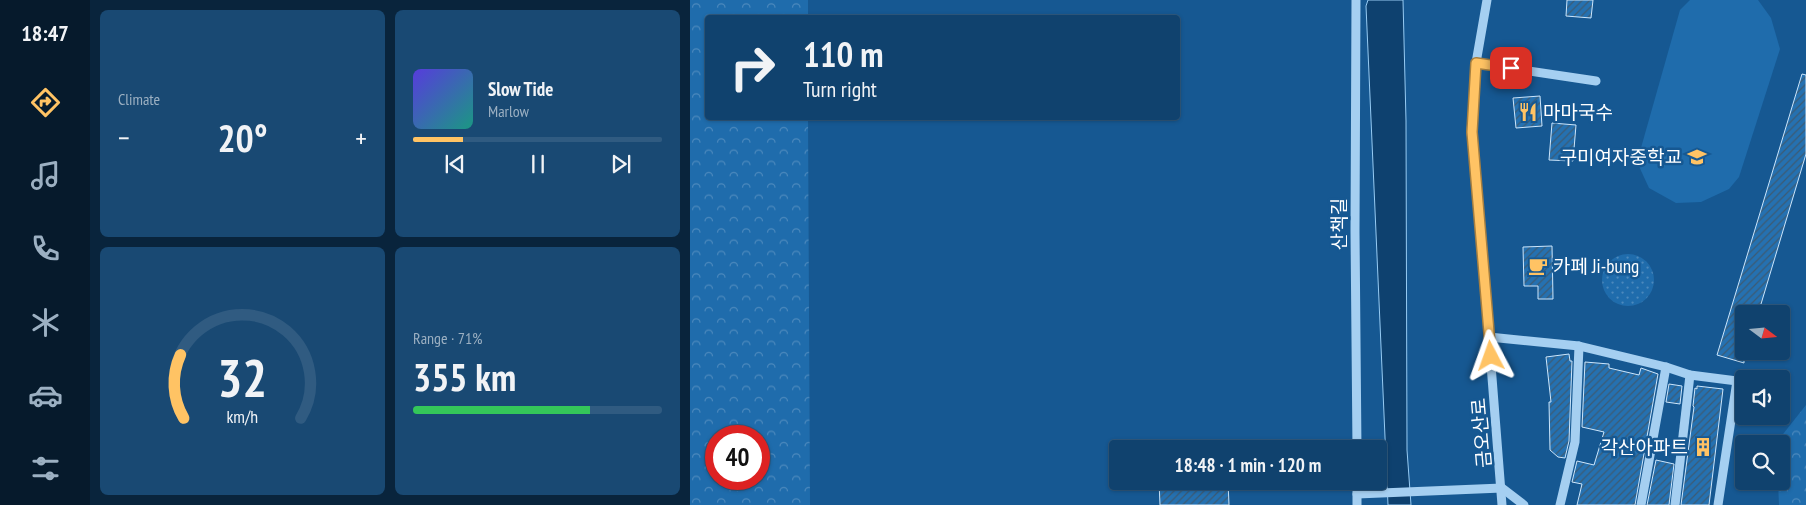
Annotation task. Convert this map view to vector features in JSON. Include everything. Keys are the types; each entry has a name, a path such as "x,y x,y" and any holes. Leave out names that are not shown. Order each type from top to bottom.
{"street":[{"name":"산책길","path":"1356,0 1357,440"},
{"name":"금오산로","path":"1487,0 1476,63 1472,132 1502,505"},
{"path":"1476,63 1596,81"},
{"path":"1489,337 1578,346 1666,367 1690,375 1737,381 1718,505"},
{"path":"1560,505 1575,442 1578,346"},
{"path":"1641,505 1666,367"},
{"path":"1675,505 1690,375"},
{"path":"1357,494 1502,488 1524,505"},
{"path":"1357,490 1357,505"}],"green space":[{"path":"690,0 808,0 808,15 705,15 705,120 808,120 810,505 690,505"},
{"path":"1690,0 1758,0 1771,18 1780,49 1739,177 1729,189 1701,202 1676,203 1649,188 1637,162 1680,10"},
{"path":"1623,254 1633,254 1647,261 1654,275 1654,285 1647,299 1633,306 1623,306 1613,302 1606,295 1602,285 1602,275 1606,265 1613,258"},
{"path":"1806,405 1806,505 1779,505 1778,490 1790,490 1790,435 1782,435"}],"shaded area":[{"path":"1368,0 1403,0 1406,121 1407,450 1411,505 1388,505 1387,440 1385,440 1366,6"}],"building":[{"path":"1567,0 1593,0 1591,18 1566,16"},
{"path":"1802,74 1806,75 1806,154 1761,305 1735,305 1735,360 1744,360 1744,363 1717,355"},
{"name":"마마국수","path":"1540,96 1542,126 1516,128 1513,98"},
{"path":"1552,123 1576,125 1573,161 1549,160"},
{"name":"카페 Ji-bung","path":"1552,246 1553,299 1538,299 1538,286 1524,286 1523,247"},
{"path":"1569,354 1570,361 1572,361 1569,441 1565,458 1558,457 1550,450 1549,402 1551,402 1546,357"},
{"path":"1585,362 1609,364 1609,368 1639,375 1641,368 1658,374 1635,505 1577,505 1582,484 1572,482 1577,461 1594,465 1604,432 1582,427"},
{"path":"1669,384 1682,386 1680,404 1666,402"},
{"name":"각산아파트","path":"1697,386 1723,389 1709,505 1681,505 1695,388 1697,389"},
{"path":"1656,460 1674,464 1669,505 1647,505"},
{"path":"1159,490 1228,490 1229,505 1160,505"}],"place":[{"name":"마마국수","path":"1528,112"},
{"name":"구미여자중학교","path":"1697,157"},
{"name":"카페 Ji-bung","path":"1538,266"},
{"name":"각산아파트","path":"1703,447"}],"route":[{"path":"1491,356 1472,132 1476,63 1511,68"}]}
